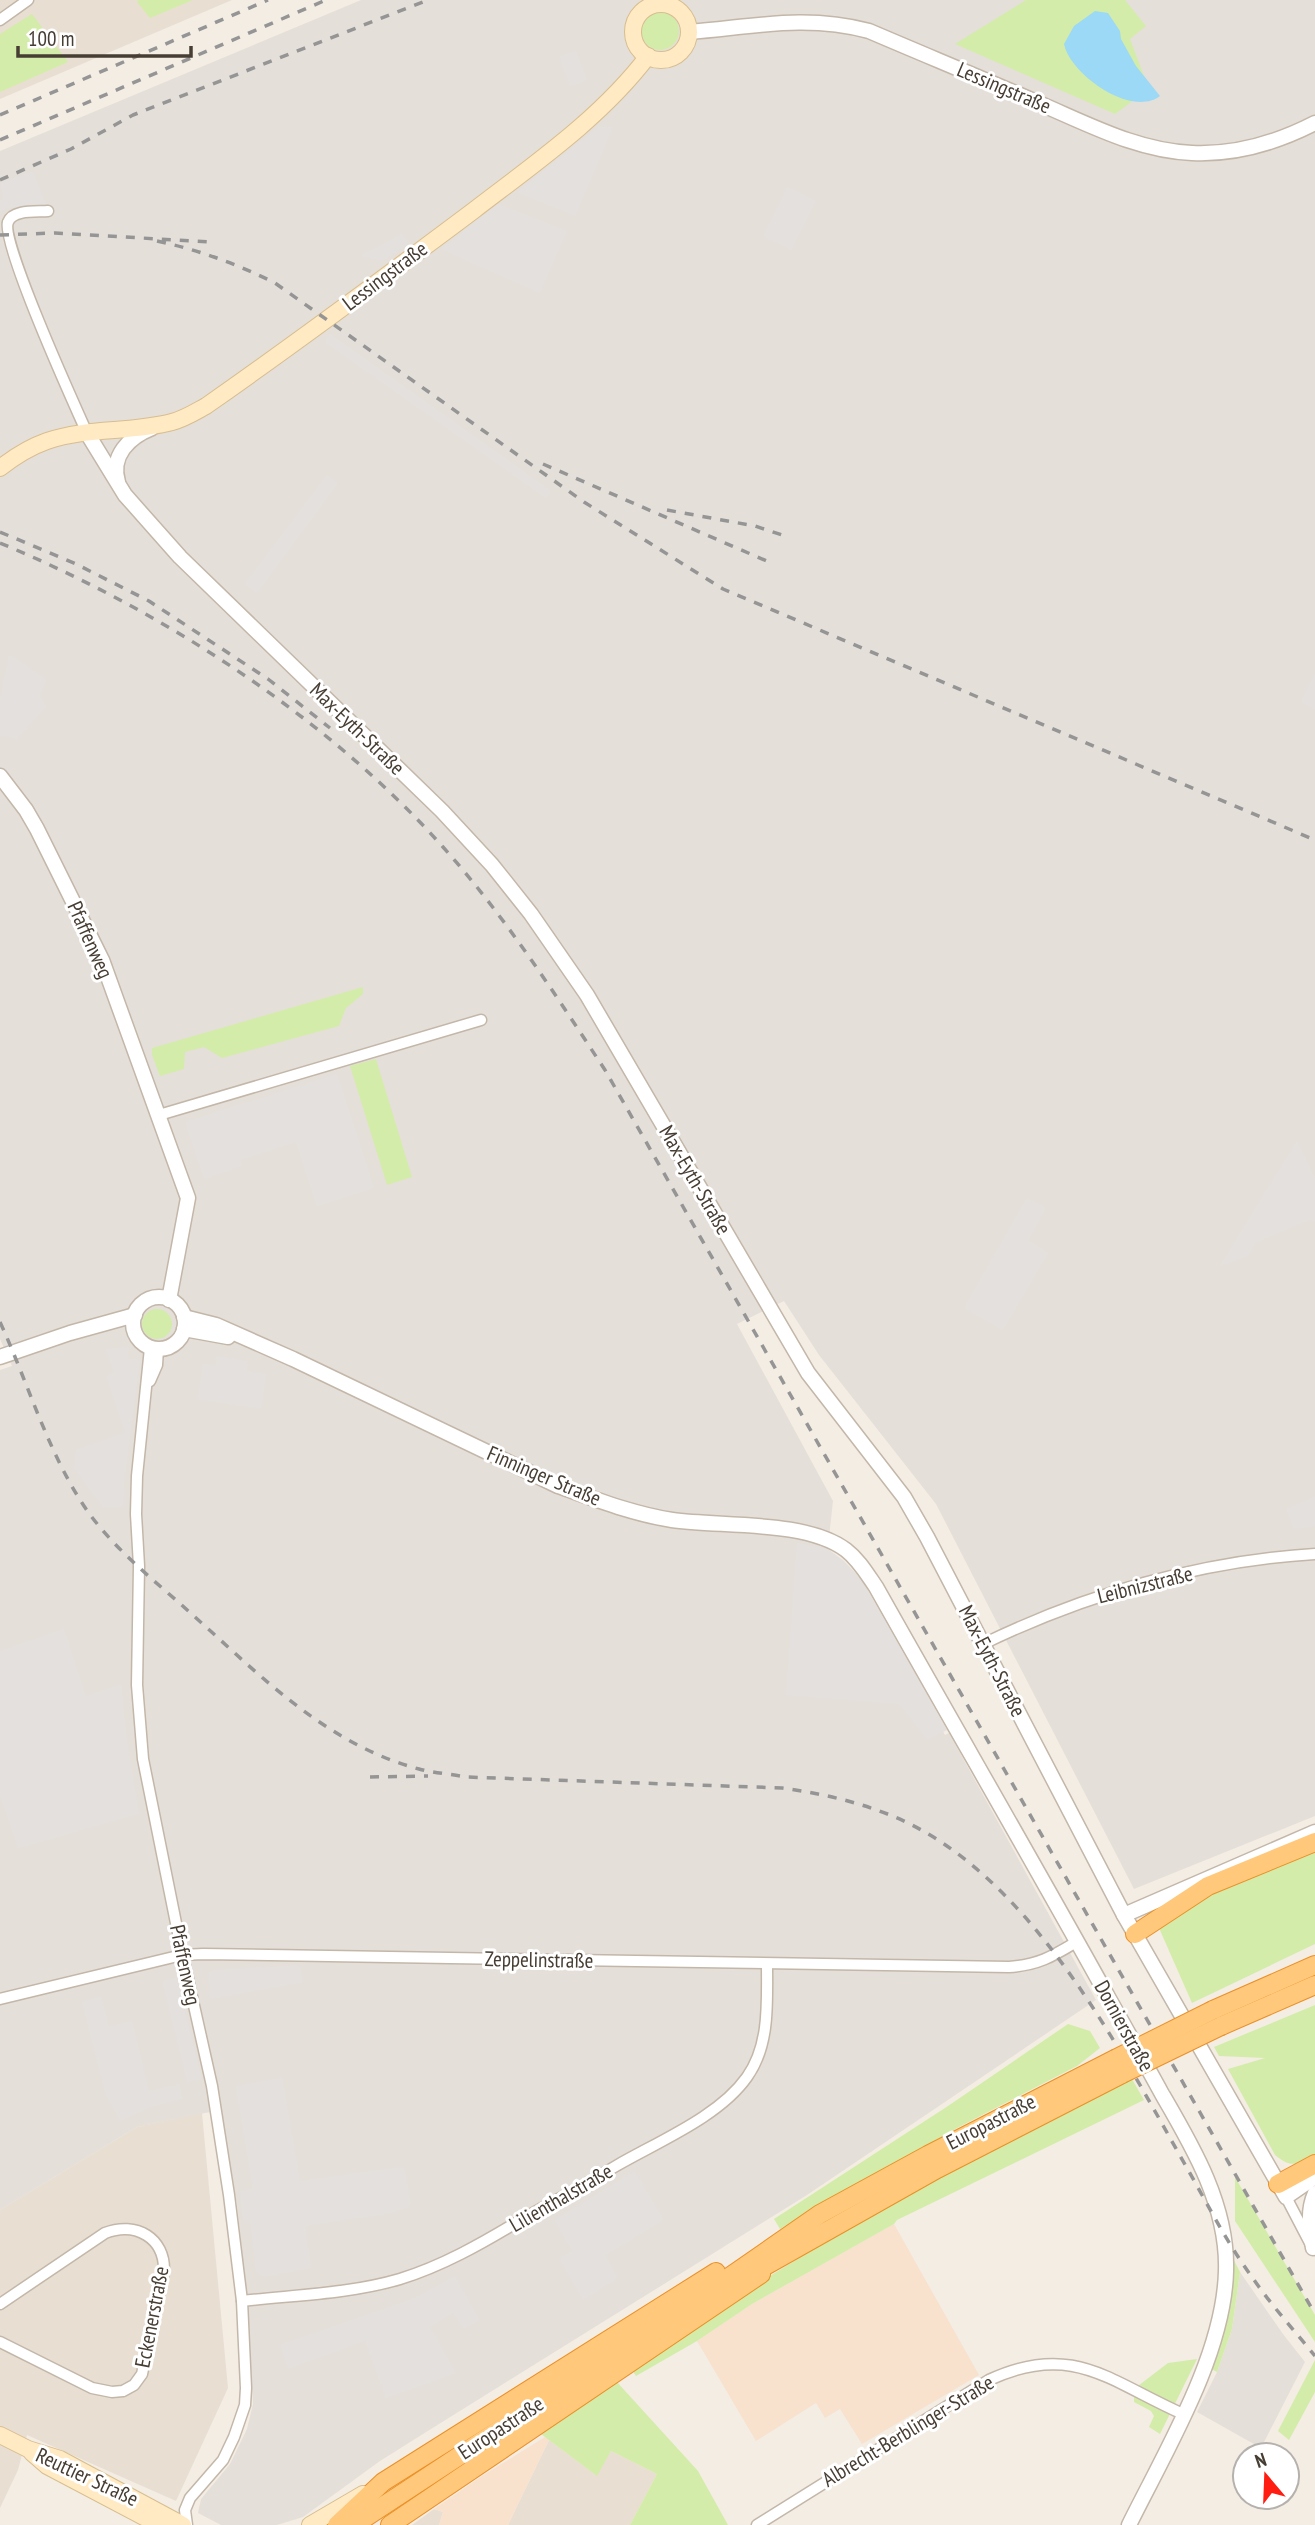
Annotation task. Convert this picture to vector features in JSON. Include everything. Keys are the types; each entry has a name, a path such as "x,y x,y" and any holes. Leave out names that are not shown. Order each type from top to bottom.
{"highway":[{"path":"1135,1934 1208,1886 1315,1842"},
{"name":"Europastraße","path":"354,2525 683,2309 820,2214 928,2155 1217,2018 1315,1965"},
{"name":"Europastraße","path":"1217,2018 1315,1986"},
{"name":"Europastraße","path":"683,2309 792,2252 1119,2066"},
{"path":"1282,2191 1315,2164"},
{"path":"337,2525 383,2482 715,2273 820,2214"},
{"path":"390,2525 792,2252"}],"main road":[{"path":"662,2 678,9 685,17 690,32 687,42 674,57 664,60 648,56 638,47 634,38 635,22 646,8 662,2"},
{"name":"Lessingstraße","path":"0,468 24,451 48,440 167,423 188,416 328,319 551,150 609,100 648,56"},
{"name":"Reuttier Straße","path":"0,2435 28,2449 60,2459 185,2525"},
{"name":"Reuttier Straße","path":"28,2449 47,2466 159,2525"},
{"path":"310,2525 383,2482"}],"street":[{"path":"0,20 28,0"},
{"name":"Lessingstraße","path":"690,32 791,21 847,25 869,31 1109,133 1169,151 1213,153 1261,145 1315,123"},
{"name":"Max-Eyth-Straße","path":"48,211 11,217 7,222 7,234 19,271 87,433 125,495 200,578 442,811 492,865 531,914 587,995 808,1373 904,1497 927,1536 1124,1914 1314,2249"},
{"path":"125,495 116,474 119,456 136,435 167,423"},
{"name":"Pfaffenweg","path":"0,776 37,829 102,960 188,1198 180,1245 172,1261 165,1299"},
{"path":"159,1115 481,1020"},
{"path":"0,1357 70,1333 134,1318 145,1302 165,1299 180,1308 184,1323 181,1336 173,1345 154,1348 137,1336 134,1318"},
{"name":"Finninger Straße","path":"184,1323 216,1325 293,1359 527,1473 601,1502 672,1520 813,1534 835,1543 853,1556"},
{"name":"Pfaffenweg","path":"154,1348 137,1476 137,1685 143,1759 182,1955 212,2086 242,2301 245,2405 223,2459 190,2498 185,2525"},
{"name":"Leibnizstraße","path":"983,1644 1068,1607 1134,1586 1241,1564 1315,1554"},
{"name":"Dornierstraße","path":"853,1556 876,1587 1196,2153 1206,2175 1221,2227 1227,2266 1221,2321 1183,2414 1129,2525"},
{"path":"1124,1914 1315,1832"},
{"name":"Zeppelinstraße","path":"0,1999 182,1955 1028,1966 1045,1961 1078,1941"},
{"name":"Lilienthalstraße","path":"242,2301 357,2288 429,2269 487,2240 692,2123 731,2094 755,2063 765,2030 767,1964"},
{"path":"1282,2191 1315,2178"},
{"path":"1314,2249 1310,2205 1315,2193"},
{"name":"Eckenerstraße","path":"0,2304 105,2233 114,2230 129,2229 147,2235 156,2242 164,2257 164,2271 142,2374 129,2388 111,2392 92,2388 0,2342"},
{"name":"Albrecht-Berblinger-Straße","path":"757,2525 989,2380 1017,2369 1052,2363 1088,2368 1183,2414"}],"shaded area":[{"path":"0,0 232,0 0,99"},
{"path":"361,0 1315,0 1315,1816 1134,1889 936,1504 819,1355 784,1301 737,1324 833,1501 827,1556 903,1661 945,1735 949,1733 1096,2000 807,2195 380,2461 303,2517 277,2525 221,2525 198,2513 201,2499 230,2464 247,2429 253,2404 246,2288 237,2205 220,2110 137,2127 0,2210 0,1370 12,1366 0,1339 0,151"},
{"path":"576,51 587,80 570,86 559,57"},
{"path":"598,127 613,127 576,216 517,192"},
{"path":"33,171 46,204 8,208 0,212 0,201 3,199 0,183"},
{"path":"787,187 816,201 792,250 763,236"},
{"path":"498,204 567,231 540,293 441,249"},
{"path":"403,234 408,244 383,261 360,256"},
{"path":"330,334 551,491 546,498 325,342"},
{"path":"327,475 338,483 257,593 245,584"},
{"path":"9,654 47,680 40,694 46,707 17,739 0,735 0,701"},
{"path":"1315,673 1315,709 1301,702"},
{"path":"337,1074 374,1188 317,1206 296,1142 240,1160 242,1166 204,1179 185,1122"},
{"path":"1297,1141 1315,1179 1315,1221 1309,1220 1255,1243 1248,1256 1220,1266"},
{"path":"1027,1198 1046,1208 1028,1241 1048,1253 1003,1330 964,1308"},
{"path":"129,1347 128,1359 140,1360 123,1507 103,1507 74,1469 76,1450 125,1433 106,1376 114,1373 106,1349"},
{"path":"217,1356 248,1361 247,1371 266,1374 261,1409 198,1399 203,1364 216,1366"},
{"path":"1315,1497 1315,1526 1294,1529 1286,1509"},
{"path":"797,1543 828,1549 862,1580 947,1730 927,1740 899,1704 786,1695"},
{"path":"64,1629 86,1696 121,1685 139,1814 18,1848 0,1796 0,1651"},
{"path":"300,1965 303,1982 210,1999 208,1973 214,1970"},
{"path":"177,1978 202,2079 187,2082 162,1981"},
{"path":"101,1997 109,2027 132,2021 149,2091 179,2084 182,2099 153,2106 120,2121 106,2095 82,2002"},
{"path":"282,2078 300,2181 404,2167 411,2206 391,2213 305,2226 311,2268 262,2277 256,2271 250,2220 243,2221 240,2191 253,2189 236,2086"},
{"path":"202,2113 228,2388 176,2501 27,2435 18,2470 0,2508 0,2210 137,2127"},
{"path":"635,2171 664,2220 605,2255 618,2278 583,2300 559,2259 572,2251 554,2220"},
{"path":"894,2224 979,2375 862,2444 840,2409 825,2418 816,2403 756,2441 697,2341 752,2304"},
{"path":"1240,2272 1305,2362 1265,2441 1249,2441 1197,2412 1217,2372 1232,2329"},
{"path":"455,2276 480,2320 463,2329 453,2313 430,2327 456,2373 386,2398 365,2341 288,2369 280,2345 415,2298"},
{"path":"545,2437 549,2440 508,2525 439,2525 443,2512 434,2509"},
{"path":"549,2440 596,2475 611,2451 657,2474 630,2525 508,2525"},
{"path":"434,2509 443,2512 439,2525 412,2525"}],"green space":[{"path":"193,0 150,18 137,2"},
{"path":"1026,0 1125,0 1146,26 1130,39 1149,89 1115,114 955,44"},
{"path":"660,12 673,18 679,31 673,44 660,50 647,44 641,31 647,18"},
{"path":"32,14 68,62 0,92 0,34"},
{"path":"363,987 363,994 346,1008 339,1026 222,1058 204,1047 185,1052 184,1069 160,1076 152,1055 152,1048"},
{"path":"376,1059 412,1177 387,1185 350,1066"},
{"path":"157,1309 163,1310 171,1318 171,1330 163,1338 157,1339 151,1338 143,1330 142,1324 143,1318 151,1310"},
{"path":"1315,1847 1315,1944 1192,2003 1159,1928 1202,1899"},
{"path":"1315,2005 1315,2156 1290,2164 1275,2155 1228,2069 1265,2058 1219,2056 1214,2047"},
{"path":"1068,2024 1090,2031 1100,2048 1077,2066 959,2127 780,2229 774,2219"},
{"path":"1129,2074 1144,2100 897,2220 752,2304 697,2341 636,2376 630,2367 752,2287 905,2193"},
{"path":"1235,2177 1315,2315 1315,2342 1235,2221"},
{"path":"1228,2249 1240,2272 1232,2329 1217,2372 1204,2365"},
{"path":"1197,2359 1160,2434 1149,2427 1154,2416 1151,2411 1134,2402 1134,2389 1168,2363"},
{"path":"1315,2360 1315,2392 1289,2440 1278,2431"},
{"path":"616,2381 698,2471 728,2525 630,2525 657,2474 611,2451 597,2476 541,2434"}],"water":[{"path":"1095,11 1108,13 1120,31 1121,39 1136,66 1160,96 1148,101 1118,97 1103,90 1077,68 1064,44 1074,26"}],"railway":[{"path":"0,115 268,0"},
{"path":"0,140 326,0"},
{"path":"0,180 71,149 133,115 428,0"},
{"path":"0,235 55,233 211,242"},
{"path":"157,241 218,258 275,283 584,502 723,589 1315,840"},
{"path":"543,464 769,562"},
{"path":"667,510 755,526 785,536"},
{"path":"0,532 76,564 149,601 268,679 330,728"},
{"path":"0,543 121,600 238,671 294,711 397,799 443,847 508,927 605,1070 1315,2314"},
{"path":"0,1322 59,1462 94,1520 118,1547 265,1680 322,1724 352,1742 419,1769 466,1777 782,1788 823,1795 890,1815 940,1841 985,1876 1027,1919 1064,1966 1131,2069 1234,2251 1267,2298 1315,2356"},
{"path":"370,1777 428,1776"}]}
